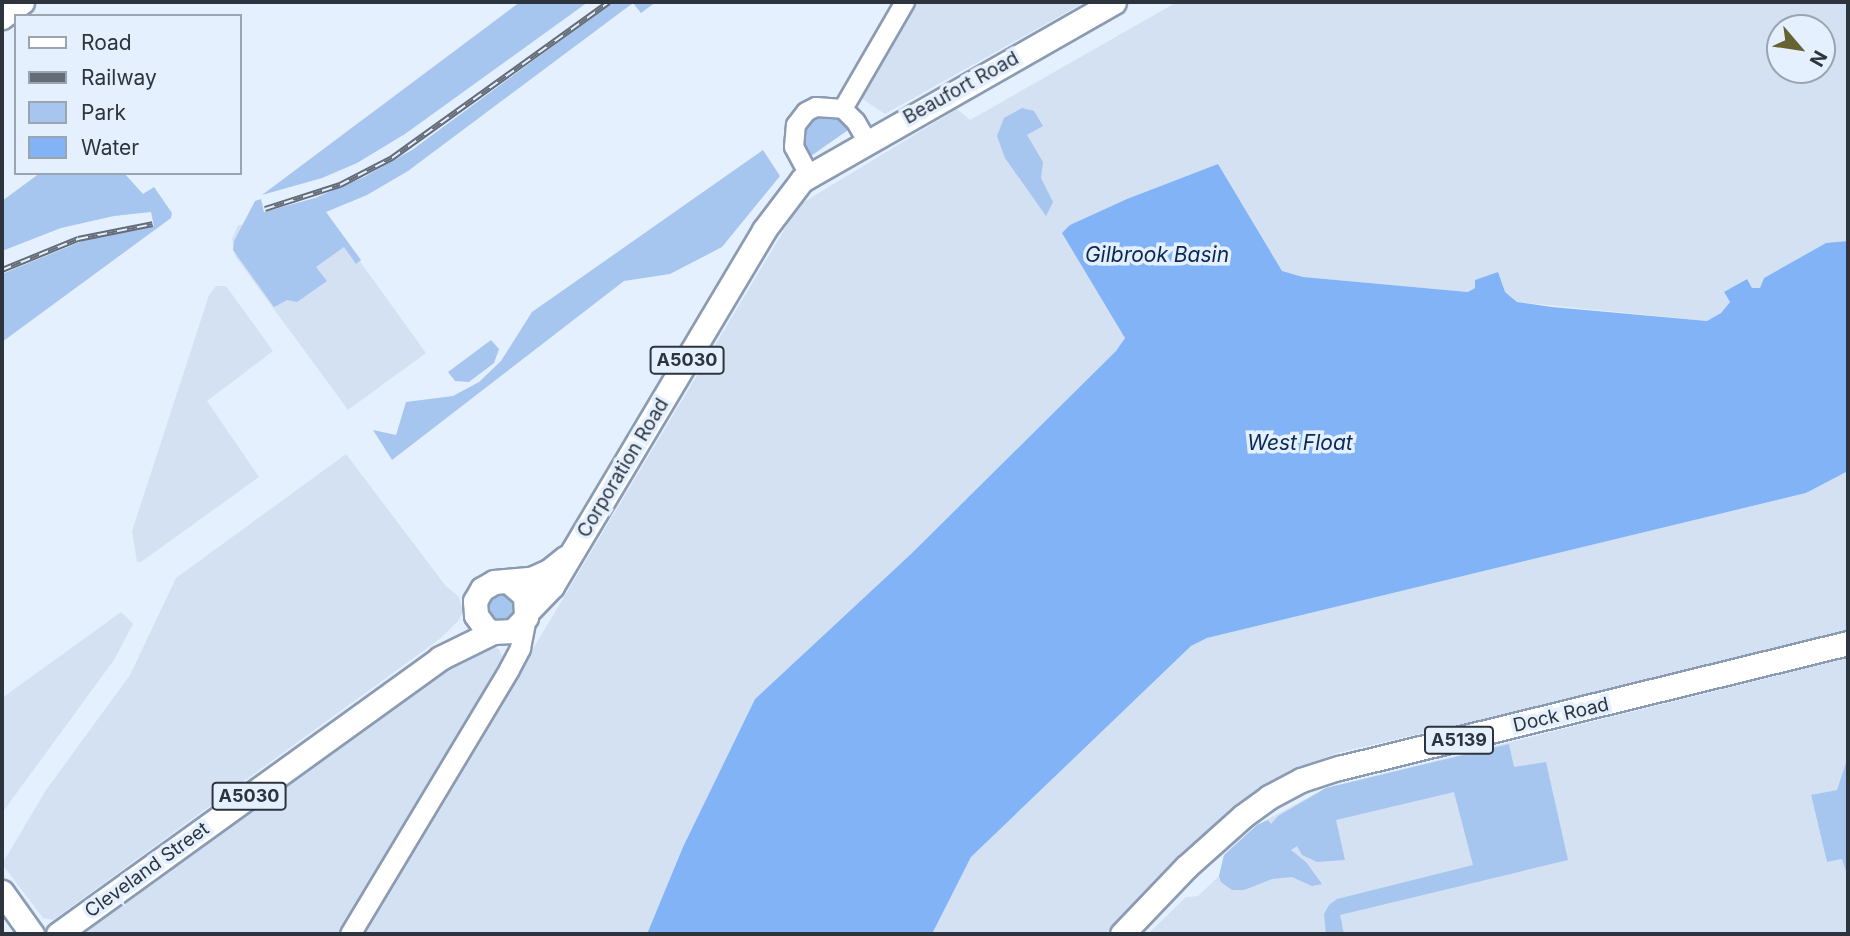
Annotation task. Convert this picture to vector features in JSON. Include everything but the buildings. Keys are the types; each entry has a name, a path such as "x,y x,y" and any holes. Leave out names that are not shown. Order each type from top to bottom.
{"main road":[{"path":"2,16 22,2"},
{"name":"Beaufort Road","path":"809,175 1114,2"},
{"name":"Corporation Road","path":"527,614 552,586 764,230 783,201 809,175"},
{"name":"Corporation Road","path":"508,581 542,574 573,550"},
{"path":"350,934 509,669 520,648 527,614 521,589 508,581 488,584 478,595 475,607 480,623 510,646 509,669"},
{"name":"Cleveland Street","path":"440,658 468,626 475,607"},
{"path":"496,633 513,631 527,614"},
{"name":"Cleveland Street","path":"58,934 440,658 496,633"},
{"name":"Dock Road","path":"1122,934 1186,867 1243,816 1269,797 1301,780 1339,768 1848,643"},
{"path":"2,892 32,934"}],"street":[{"path":"843,109 905,2"},
{"path":"809,175 794,148 796,125 806,112 816,107 843,109 856,122 867,141"}],"shaded area":[{"path":"915,2 1085,2 885,114 858,96"},
{"path":"1177,2 1848,2 1848,241 1825,244 1764,278 1760,288 1752,289 1746,279 1724,293 1730,302 1721,313 1707,321 1517,302 1505,292 1475,288 1469,292 1303,277 1282,271 1241,202 1118,322 1125,338 1116,351 911,554 755,699 683,847 647,934 362,934 799,205 957,109 970,120"},
{"path":"323,210 426,353 348,410 235,256 232,239 238,225 298,220"},
{"path":"216,286 226,286 273,351 207,401 259,477 141,562 137,562 132,531 209,295"},
{"path":"346,454 445,585 459,597 463,611 459,620 441,638 53,920 43,918 2,864 46,790 130,675 176,578"},
{"path":"1848,471 1848,632 1816,642 1337,753 1288,772 1232,809 1105,934 932,934 971,857 1191,646 1207,638 1806,493"},
{"path":"121,612 133,624 114,660 2,813 2,698"},
{"path":"483,645 499,649 504,661 339,934 78,934"},
{"path":"1848,658 1848,756 1837,790 1811,796 1827,862 1842,859 1848,878 1848,934 1148,934 1186,897 1198,896 1219,876 1224,855 1257,825 1326,788"}],"green space":[{"path":"520,2 588,2 405,134 357,163 322,178 262,195"},
{"path":"613,2 656,2 641,13 633,3 408,171 367,195 326,212 361,260 356,264 344,247 316,267 327,281 297,302 287,300 274,307 233,250 234,241 255,201 261,199 264,212 315,198 364,177 412,150"},
{"path":"1022,108 1034,111 1043,126 1027,135 1043,162 1041,178 1053,202 1046,216 1005,158 997,136 1004,118"},
{"path":"822,114 836,115 848,130 811,156 803,146 802,135 811,120"},
{"path":"763,150 780,176 722,247 670,274 624,281 392,460 373,430 396,435 406,402 453,396 479,382 501,361 532,312"},
{"path":"37,175 126,175 143,194 154,187 172,213 171,218 2,342 2,274 92,237 154,226 151,212 114,216 61,228 2,251 2,201"},
{"path":"491,340 499,349 494,363 469,382 455,381 448,372"},
{"path":"501,594 510,598 514,607 510,616 501,620 492,616 488,607 492,598"},
{"path":"1509,744 1514,767 1546,762 1568,860 1340,915 1344,934 1326,934 1324,914 1329,905 1337,899 1473,865 1454,792 1336,820 1345,860 1317,862 1302,855 1297,846 1291,850 1306,862 1322,884 1312,886 1292,877 1272,879 1244,890 1232,890 1221,882 1219,876 1224,855 1257,825 1268,820 1271,824 1278,816 1326,788"},
{"path":"1848,756 1848,878 1842,859 1827,862 1811,795 1837,790"}],"water":[{"name":"West Float","path":"1218,164 1282,271 1303,277 1468,292 1475,288 1475,280 1498,272 1505,292 1517,302 1707,321 1721,313 1730,302 1724,292 1747,279 1752,288 1760,288 1764,278 1826,243 1848,241 1848,471 1806,493 1207,638 1191,646 971,857 932,934 647,934 683,847 755,699 911,554 1116,351 1125,338 1062,233 1070,225 1127,199"}],"railway":[{"path":"265,209 340,185 392,158 609,2"},
{"path":"2,270 78,239 153,224"}],"water label":[{"name":"Gilbrook Basin","path":"1157,255"}]}
